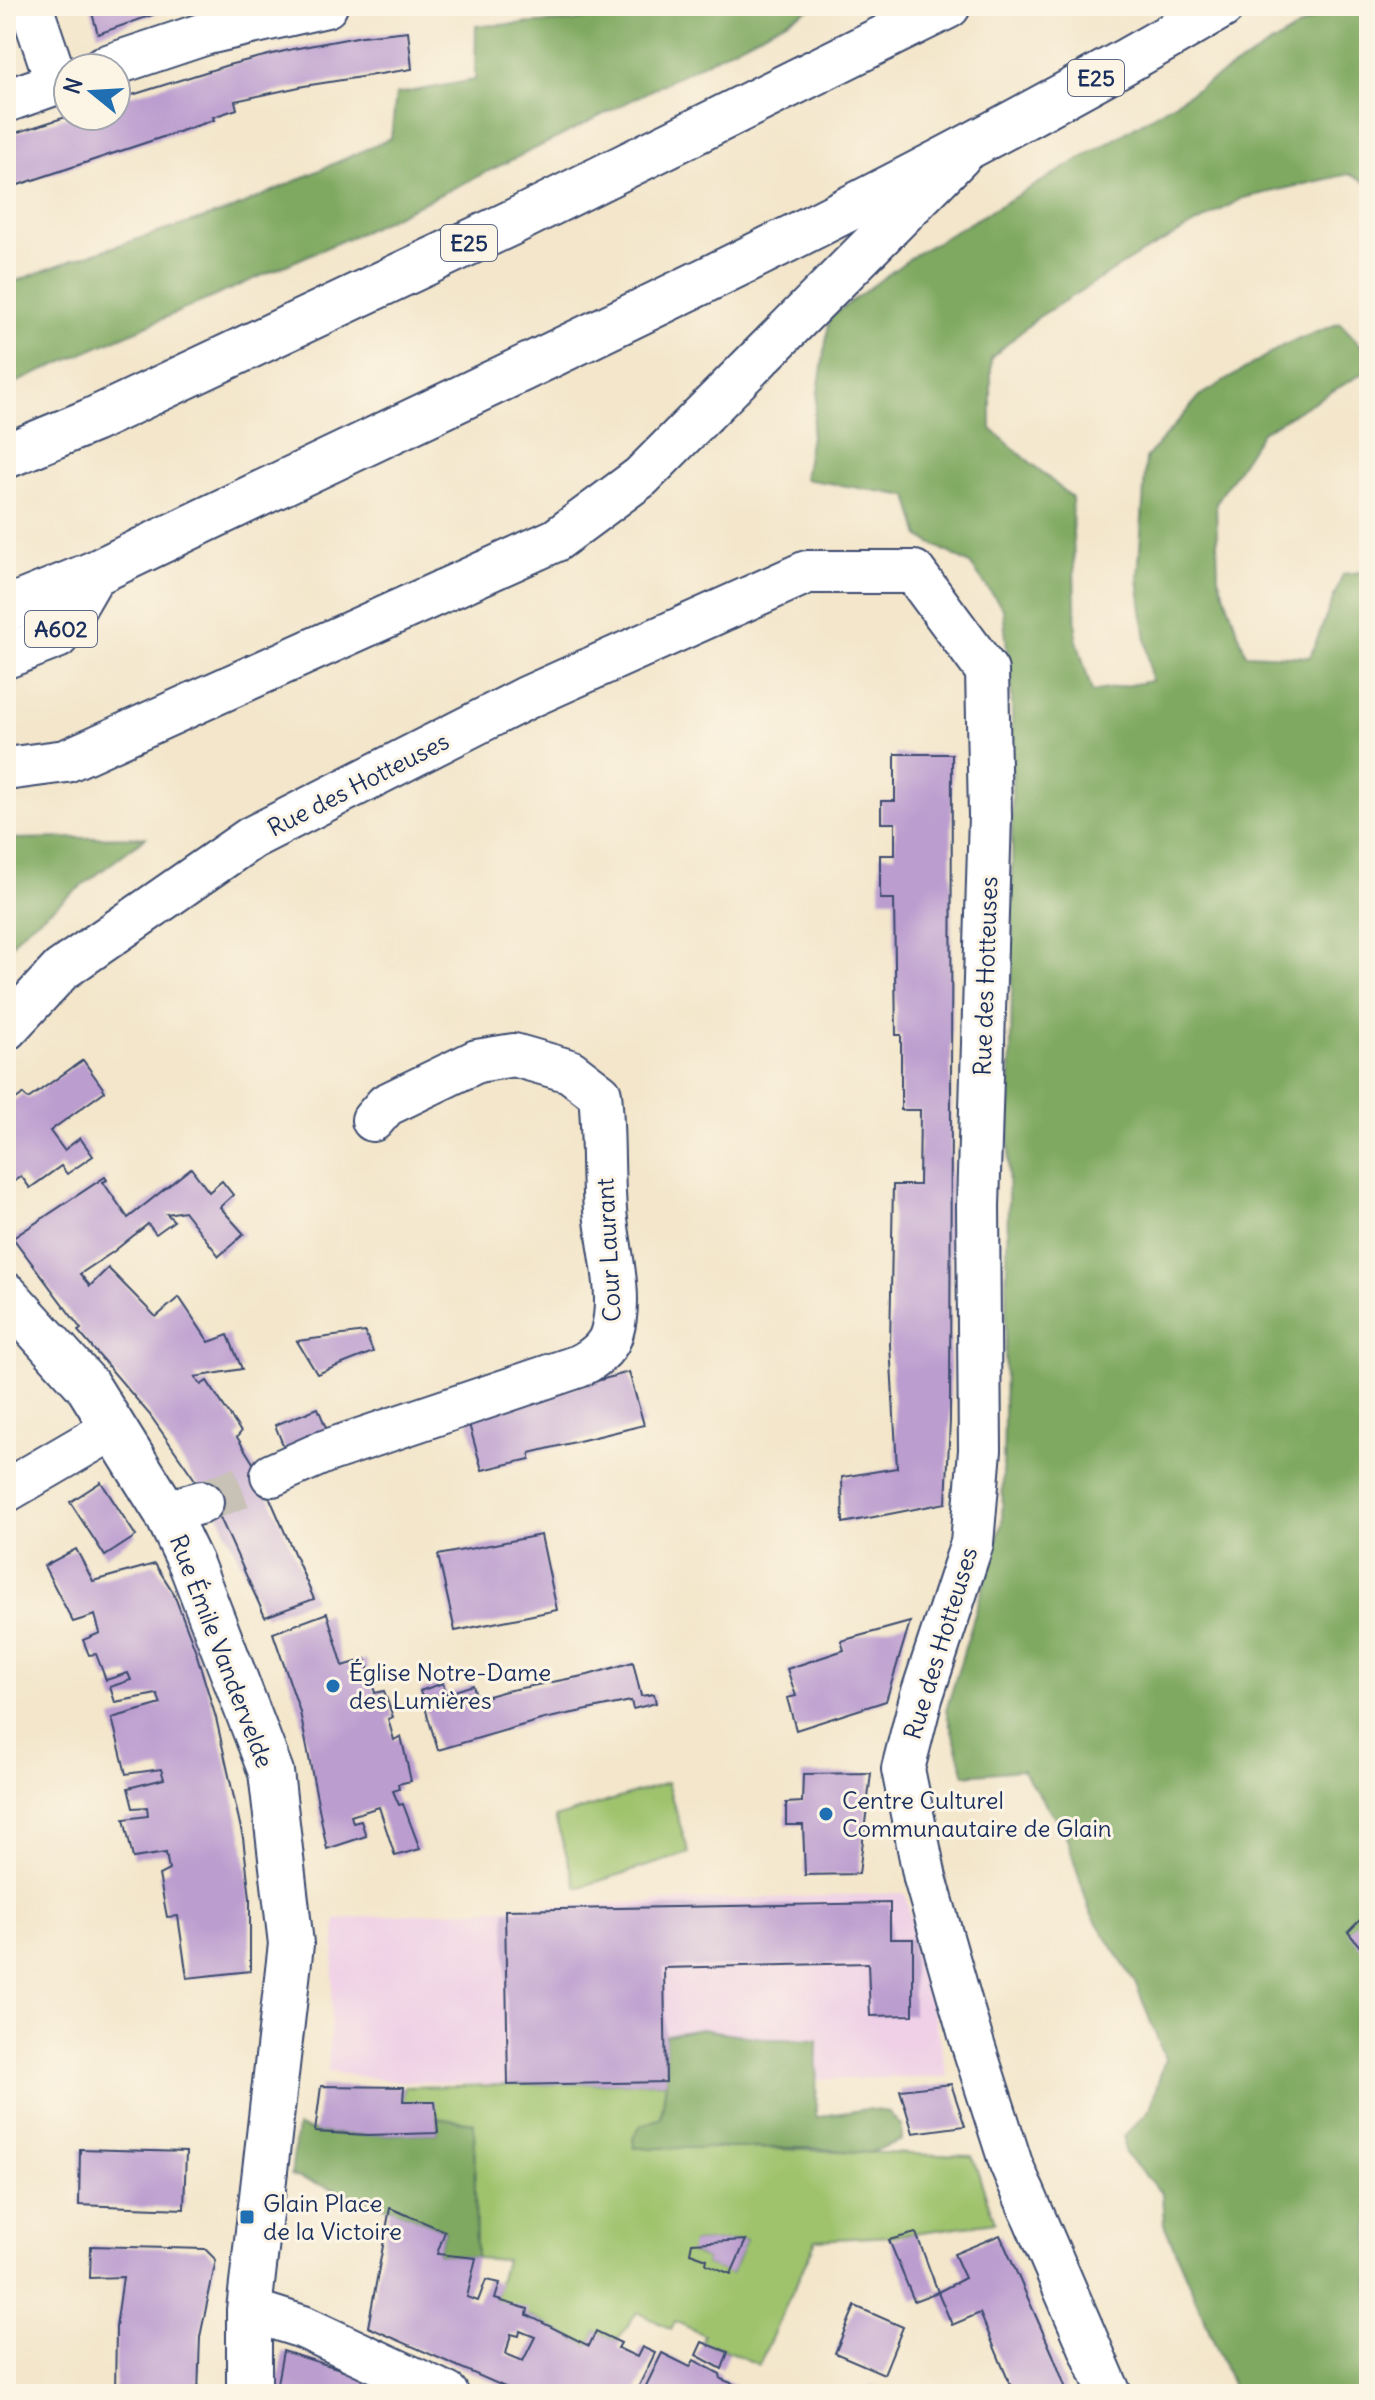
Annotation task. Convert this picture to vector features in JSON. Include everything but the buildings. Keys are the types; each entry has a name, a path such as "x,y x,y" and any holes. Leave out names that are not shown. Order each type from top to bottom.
{"main road":[{"name":"E25","path":"6,456 93,420 509,224 948,6"},
{"name":"E25","path":"6,609 93,574 676,296 968,148 1222,6"},
{"name":"A602","path":"6,656 57,636 93,574"},
{"name":"Rue Émile Vandervelde","path":"6,1295 87,1385 114,1428 184,1507 191,1564 271,1772 291,1944 249,2310 249,2394"}],"street":[{"path":"31,6 52,55"},
{"path":"132,58 207,33 326,6"},
{"path":"6,101 52,85"},
{"path":"6,769 66,761 556,540 641,477 968,148"},
{"name":"Rue des Hotteuses","path":"6,1029 61,970 251,838 526,698 807,572 914,572 987,671 990,816 978,1206 980,1450 972,1543 921,1698 903,1769 925,1878 1011,2164 1110,2394"},
{"name":"Cour Laurant","path":"272,1475 324,1452 579,1366 597,1357 612,1334 616,1303 605,1209 600,1094 570,1071 514,1055 477,1061 386,1105 373,1120"},
{"path":"6,1491 114,1428"},
{"path":"249,2310 303,2327 447,2394"}],"shaded area":[{"path":"905,1893 948,2077 508,2085 393,2081 328,2072 336,1919 516,1907"}],"green space":[{"path":"645,6 816,6 555,139 362,232 6,387 6,285 72,260 233,209 391,138 396,94 475,80 476,26 575,21"},
{"path":"1334,6 1369,6 1369,184 1349,174 1243,198 1140,254 1037,318 991,358 991,429 1072,498 1076,637 1092,692 1151,681 1138,578 1146,458 1200,396 1284,345 1340,323 1369,354 1369,370 1262,432 1216,503 1218,577 1246,654 1310,657 1343,574 1369,571 1369,2394 1236,2394 1164,2224 1162,2194 1125,2153 1124,2136 1150,2109 1165,2059 1136,1984 1090,1912 1065,1832 1022,1770 965,1775 946,1711 1002,1523 1012,987 1012,698 1003,609 970,564 920,537 908,496 804,479 830,317 916,254 1108,143"},
{"path":"146,837 24,930 6,951 6,839"},
{"path":"667,1783 689,1853 577,1888 555,1818"},
{"path":"701,2029 768,2039 817,2040 816,2117 867,2109 889,2112 902,2127 902,2140 869,2153 809,2148 634,2148 633,2138 641,2125 661,2118 666,2082 665,2035"},
{"path":"666,2082 661,2119 634,2148 761,2148 972,2156 995,2222 891,2236 816,2240 759,2365 702,2342 704,2335 675,2321 671,2329 637,2312 617,2341 596,2331 589,2346 495,2299 505,2260 476,2258 474,2123 436,2118 403,2101 404,2087","holes":["746,2240 731,2274 706,2264 707,2259 691,2253 693,2243"]},
{"path":"436,2118 474,2123 476,2258 437,2254 445,2231 390,2208 291,2175 297,2127 349,2135 438,2133"}],"tunnel":[{"path":"202,1502 272,1475"}],"place":[{"name":"Église Notre-Dame des Lumières","path":"333,1686"},
{"name":"Centre Culturel Communautaire de Glain","path":"826,1814"},
{"name":"Glain Place de la Victoire","path":"247,2217"}]}
